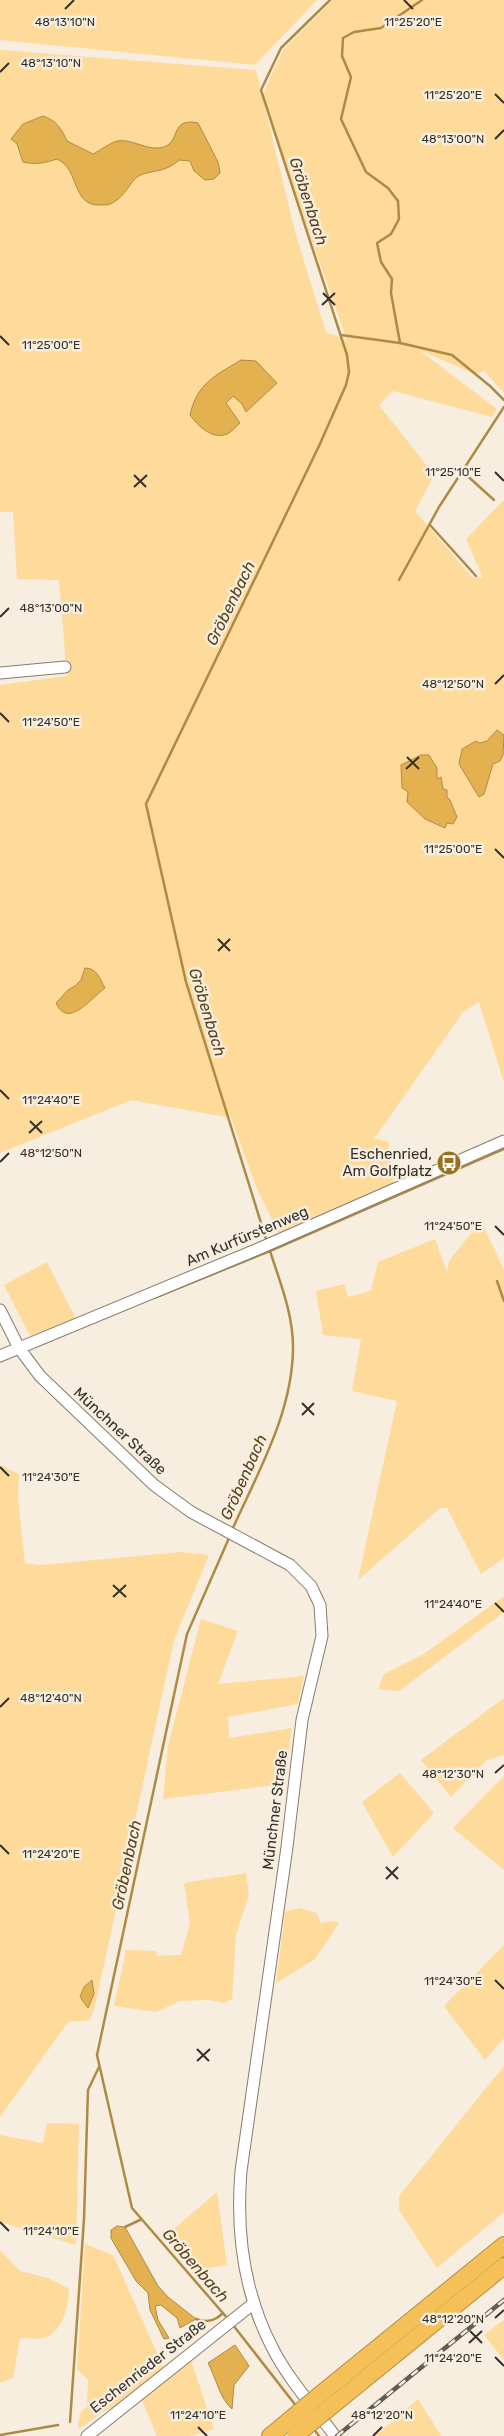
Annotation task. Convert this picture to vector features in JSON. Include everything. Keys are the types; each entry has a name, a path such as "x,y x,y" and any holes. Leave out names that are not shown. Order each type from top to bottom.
{"highway":[{"path":"295,2436 328,2399 504,2245"},
{"path":"275,2432 328,2399 504,2266"}],"street":[{"path":"0,674 65,666"},
{"name":"Am Kurfürstenweg","path":"0,1356 258,1249 504,1141"},
{"name":"Münchner Straße","path":"0,1310 40,1376 154,1485 191,1512 290,1565 311,1586 320,1605 322,1621 315,1671 301,1728 287,1847 241,2171 238,2214 240,2237 254,2303 274,2350 335,2436"},
{"name":"Eschenrieder Straße","path":"87,2436 225,2324 254,2303"}],"shaded area":[{"path":"0,0 317,0 255,65 0,40"},
{"path":"333,0 504,0 504,393 484,371 475,374 419,350 497,409 492,417 393,391 379,405 434,475 415,511 472,577 483,578 466,539 504,500 504,1083 479,1002 463,1012 374,1139 388,1141 394,1186 279,1233 257,1189 231,1118 131,1100 0,1153 0,685 67,676 59,580 17,579 13,512 0,512 0,50 256,70 295,232 326,332 347,340 270,122 264,92 283,50"},
{"path":"43,116 52,120 58,126 67,141 93,154 117,141 128,141 152,148 164,147 173,140 179,126 183,123 198,123 218,162 220,173 214,179 205,180 194,171 190,161 179,160 168,167 137,177 122,196 112,203 104,205 91,204 84,200 69,171 57,159 40,163 23,162 17,144 11,139 23,124"},
{"path":"241,360 256,361 277,383 246,412 242,404 233,396 226,403 240,423 227,434 211,434 201,427 190,415 193,404 197,395 208,382"},
{"path":"497,730 504,735 503,755 500,761 493,764 484,794 479,797 459,764 462,749 476,741 480,743 487,741"},
{"path":"421,755 429,755 437,768 437,779 441,777 443,789 447,790 447,797 457,817 453,824 447,823 445,828 425,819 407,802 408,792 402,788 401,765"},
{"path":"85,968 95,972 105,988 80,1009 67,1013 61,1010 56,1003 81,980"},
{"path":"481,1221 504,1270 504,1558 481,1574 447,1508 440,1508 358,1580 397,1401 352,1391 361,1339 323,1335 316,1291 344,1284 348,1297 371,1291 378,1262 435,1239 447,1272 449,1261"},
{"path":"47,1262 76,1319 30,1336 4,1285"},
{"path":"0,1465 19,1474 18,1499 25,1563 41,1565 181,1552 209,1555 174,1640 95,2006 90,2020 68,2022 0,2117"},
{"path":"504,1596 504,1612 399,1691 378,1689 384,1674 424,1654"},
{"path":"201,1619 238,1631 218,1684 304,1676 298,1704 228,1717 229,1738 292,1728 284,1784 163,1799 168,1746"},
{"path":"504,1698 504,1755 487,1760 451,1797 421,1760"},
{"path":"400,1773 434,1813 393,1857 362,1802"},
{"path":"504,1776 504,1870 453,1828"},
{"path":"246,1873 249,1895 236,1935 232,1999 224,2003 209,2000 180,2001 156,2012 114,2006 126,1950 156,1951 157,1956 181,1955 190,1923 184,1883"},
{"path":"299,1908 317,1913 320,1923 333,1921 339,1923 315,1959 276,1983 285,1912"},
{"path":"504,1945 504,2038 485,2060 444,2006"},
{"path":"92,1980 94,1994 88,2008 80,1997 84,1987"},
{"path":"504,2066 504,2212 437,2268 399,2210 399,2196"},
{"path":"47,2123 79,2124 76,2245 0,2222 0,2135 43,2143"},
{"path":"217,2192 227,2265 197,2270 168,2234"},
{"path":"117,2226 125,2227 158,2286 168,2297 196,2319 180,2328 177,2318 161,2305 155,2306 158,2320 169,2338 164,2339 150,2310 148,2293 136,2281 111,2238 111,2230"},
{"path":"85,2244 113,2255 164,2369 114,2407 104,2411 79,2429 81,2411 87,2407 88,2380 77,2369"},
{"path":"0,2250 20,2271 48,2278 69,2289 68,2302 61,2323 47,2337 37,2339 20,2338 13,2378 0,2383"},
{"path":"504,2320 504,2360 484,2335"},
{"path":"235,2345 249,2366 234,2385 232,2409 221,2394 208,2363"},
{"path":"191,2360 214,2429 190,2436 157,2436 141,2398"},
{"path":"418,2399 441,2436 375,2436"}],"waterway":[{"name":"Gröbenbach","path":"266,1239 186,982 146,804 319,446 346,385 349,372 347,355 261,90 281,48 330,0"},
{"path":"400,343 391,293 392,279 381,262 377,243 391,234 399,219 398,201 388,188 366,172 341,119 351,77 342,56 343,38 354,32 381,28 422,0"},
{"path":"341,335 400,343 452,355 504,400"},
{"path":"399,580 439,507 504,407"},
{"path":"462,471 494,500"},
{"path":"430,525 476,576"},
{"path":"154,1298 270,1251 504,1149"},
{"name":"Gröbenbach","path":"232,1530 263,1464 281,1418 291,1371 293,1347 291,1322 270,1251"},
{"path":"497,1281 504,1301"},
{"name":"Gröbenbach","path":"228,2319 132,2208 97,2055 187,1634 229,1538"},
{"path":"70,2422 84,2219 88,2090 99,2067"},
{"path":"125,2227 140,2220"},
{"path":"196,2319 211,2320 223,2313"},
{"name":"Gröbenbach","path":"233,2325 297,2407"},
{"path":"0,2435 58,2425"},
{"name":"Gröbenbach","path":"313,2428 319,2436"}],"railway":[{"path":"337,2436 504,2300"}],"place":[{"name":"Eschenried, Am Golfplatz","path":"449,1163"}]}
